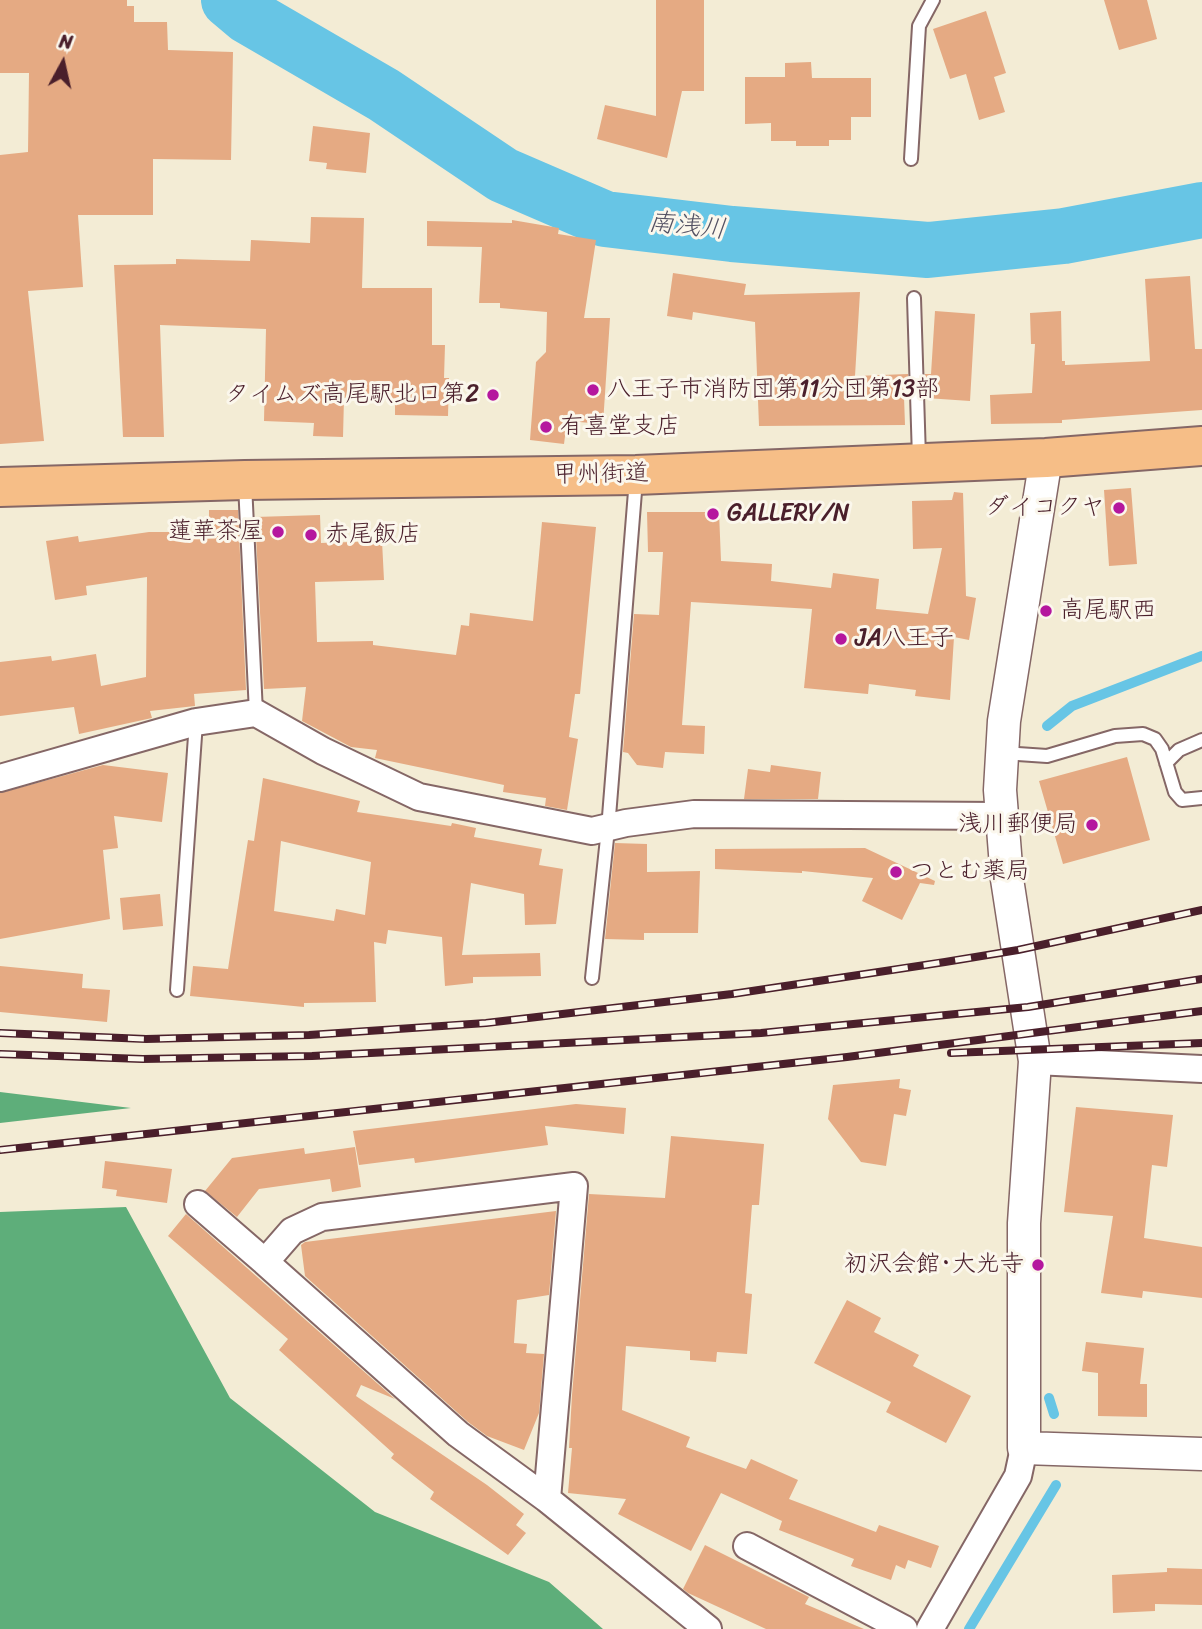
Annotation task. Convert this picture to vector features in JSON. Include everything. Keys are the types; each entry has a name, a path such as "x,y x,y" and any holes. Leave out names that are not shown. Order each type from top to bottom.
{"highway":[{"name":"甲州街道","path":"0,487 245,480 636,475 1046,458 1202,446"}],"street":[{"path":"930,1629 1018,1476 1024,1448 1024,1223 1035,1061 1007,879 1001,816 1002,753 1046,458"},
{"path":"0,778 196,722 256,713 323,751 419,797 592,831 626,823 694,814 1001,816"},
{"path":"1035,1061 1202,1069"},
{"path":"265,1262 292,1231 322,1217 574,1186 547,1499"},
{"path":"198,1204 458,1434 547,1499 708,1629"},
{"path":"1024,1448 1202,1454"},
{"path":"747,1546 904,1629"}],"lane":[{"path":"911,159 919,26 933,0"},
{"path":"914,298 920,462"},
{"path":"592,978 608,829 636,475"},
{"path":"245,480 256,713"},
{"path":"177,990 196,722"},
{"path":"1002,753 1047,756 1115,736 1143,734 1155,739 1175,792 1182,800 1202,798"},
{"path":"1166,763 1179,750 1202,740"}],"green space":[{"path":"0,1092 131,1108 0,1123"},
{"path":"126,1207 230,1398 375,1512 549,1582 603,1629 0,1629 0,1212"}],"building":[{"path":"0,0 127,0 127,6 134,6 134,22 167,22 168,50 233,52 231,160 153,159 153,215 78,215 83,287 28,291 44,441 0,444 0,155 28,152 29,73 0,73"},
{"path":"656,0 704,0 704,91 682,91 667,158 597,139 605,105 656,116"},
{"path":"1104,0 1147,0 1157,39 1119,50"},
{"path":"986,11 1006,73 994,77 1005,112 979,120 966,74 950,79 933,29"},
{"path":"811,62 812,78 871,78 871,117 851,117 851,140 829,140 829,146 796,146 796,141 771,141 771,123 745,124 745,77 785,77 785,63"},
{"path":"313,126 370,133 366,173 326,169 327,163 309,161"},
{"path":"311,217 364,218 362,288 432,288 432,345 445,345 444,378 449,378 448,416 395,415 395,400 344,398 343,437 313,436 314,423 264,421 266,329 160,325 164,437 123,437 114,265 176,264 176,259 250,261 251,240 310,243"},
{"path":"512,220 559,228 558,234 596,240 584,318 610,318 603,424 567,421 564,444 530,440 536,362 546,352 547,312 500,308 500,303 479,303 482,247 427,246 427,221 512,223"},
{"path":"673,273 746,284 744,295 860,292 855,376 908,374 908,397 904,397 905,425 759,426 755,322 693,312 692,320 667,316"},
{"path":"1190,276 1195,349 1202,349 1202,410 1062,420 1062,423 991,424 990,395 1032,393 1035,344 1031,344 1030,313 1061,311 1062,361 1065,361 1065,365 1150,361 1145,279"},
{"path":"935,311 975,314 970,401 926,398 925,374 931,374"},
{"path":"1131,488 1137,564 1109,566 1104,490"},
{"path":"954,492 963,493 966,596 976,598 969,640 954,637 950,700 915,696 916,690 869,684 868,694 804,688 812,609 691,602 682,725 705,726 704,754 665,752 663,768 637,765 628,753 623,752 634,614 659,615 663,552 648,552 647,512 719,512 721,561 772,564 771,581 831,588 833,573 879,579 876,609 928,614 942,548 913,549 912,501 952,500"},
{"path":"209,510 238,510 246,690 194,694 195,706 150,711 152,718 79,734 74,707 0,716 0,662 51,656 52,661 96,654 101,686 146,677 147,577 86,586 87,595 55,600 46,541 78,536 79,542 149,532 209,532"},
{"path":"320,515 321,543 382,541 384,580 315,582 317,642 373,641 373,645 456,655 461,625 469,626 470,613 533,621 542,522 596,527 580,694 575,694 569,737 578,739 567,810 545,806 546,798 503,792 504,785 375,758 377,750 351,747 302,721 306,687 264,689 255,517"},
{"path":"1127,757 1150,840 1063,864 1039,781"},
{"path":"103,765 168,773 162,822 114,816 118,848 103,850 110,919 0,939 0,793"},
{"path":"771,765 821,772 818,799 744,799 748,769 770,772"},
{"path":"263,778 360,801 357,812 451,826 452,823 476,828 474,837 542,849 539,865 563,869 556,924 525,925 524,894 471,883 462,955 540,953 541,976 473,977 473,983 445,986 442,937 388,930 386,944 374,942 376,1002 304,1003 304,1007 190,996 193,966 228,969 248,840 254,841","holes":["281,841 371,862 365,915 336,909 334,921 274,911"]},
{"path":"615,843 647,844 647,872 700,871 698,933 644,933 644,940 605,939"},
{"path":"865,848 935,881 934,885 920,883 902,920 862,901 873,878 802,871 715,869 715,849"},
{"path":"160,894 163,926 123,930 120,898"},
{"path":"0,966 83,974 82,988 110,990 107,1022 0,1012"},
{"path":"900,1079 899,1088 911,1090 906,1116 894,1114 886,1166 861,1162 828,1119 833,1085"},
{"path":"576,1104 626,1108 624,1134 545,1126 548,1145 415,1163 414,1158 359,1165 353,1131"},
{"path":"1076,1107 1173,1115 1167,1167 1152,1165 1144,1238 1202,1247 1202,1298 1143,1291 1142,1298 1101,1293 1113,1216 1064,1212"},
{"path":"671,1136 764,1144 759,1205 752,1205 745,1293 752,1294 747,1354 717,1352 716,1362 690,1360 690,1351 626,1346 622,1410 690,1437 686,1447 746,1469 751,1459 798,1480 789,1499 876,1532 879,1525 939,1546 931,1568 908,1560 905,1569 896,1565 891,1580 851,1566 854,1559 779,1530 782,1521 721,1493 691,1551 618,1514 626,1499 568,1493 572,1448 569,1448 572,1395 589,1194 665,1198"},
{"path":"355,1147 361,1187 332,1192 330,1179 259,1189 237,1217 205,1191 232,1158 304,1148 305,1154"},
{"path":"105,1161 172,1169 167,1203 116,1196 117,1190 102,1188"},
{"path":"556,1211 549,1295 517,1300 514,1343 527,1344 526,1353 544,1354 539,1413 524,1450 487,1436 468,1422 305,1276 301,1245 305,1242"},
{"path":"186,1214 395,1399 361,1385 356,1396 487,1485 524,1514 516,1525 526,1533 508,1555 430,1499 434,1492 391,1458 394,1454 279,1350 288,1339 168,1236"},
{"path":"847,1300 881,1318 874,1332 919,1355 913,1366 971,1396 946,1443 886,1412 891,1402 814,1363"},
{"path":"1086,1342 1144,1348 1140,1384 1147,1384 1147,1417 1098,1416 1098,1373 1082,1371"},
{"path":"705,1545 809,1597 805,1604 864,1629 766,1629 688,1593 683,1589"},
{"path":"1167,1568 1202,1569 1202,1605 1155,1604 1155,1611 1113,1613 1112,1575 1167,1572"}],"waterway":[{"name":"南浅川","path":"229,0 248,16 384,95 503,175 605,219 732,234 928,250 1064,236 1202,210"},
{"path":"1047,726 1072,706 1202,656"},
{"path":"1049,1398 1054,1414"},
{"path":"969,1629 1056,1485"}],"railway":[{"path":"0,1033 146,1039 309,1035 486,1023 732,994 945,962 1018,950 1202,910"},
{"path":"0,1054 143,1059 312,1056 761,1033 1028,1007 1202,979"},
{"path":"0,1150 847,1057 1202,1011"},
{"path":"951,1053 1202,1043"}],"place":[{"name":"八王子市消防団第11分団第13部","path":"593,390"},
{"name":"タイムズ高尾駅北口第2","path":"493,395"},
{"name":"有喜堂支店","path":"546,427"},
{"name":"ダイコクヤ","path":"1119,508"},
{"name":"GALLERY/N","path":"713,514"},
{"name":"蓮華茶屋","path":"278,532"},
{"name":"赤尾飯店","path":"311,535"},
{"name":"高尾駅西","path":"1046,611"},
{"name":"JA八王子","path":"841,639"},
{"name":"浅川郵便局","path":"1092,825"},
{"name":"つとむ薬局","path":"896,872"},
{"name":"初沢会館･大光寺","path":"1038,1265"}]}
